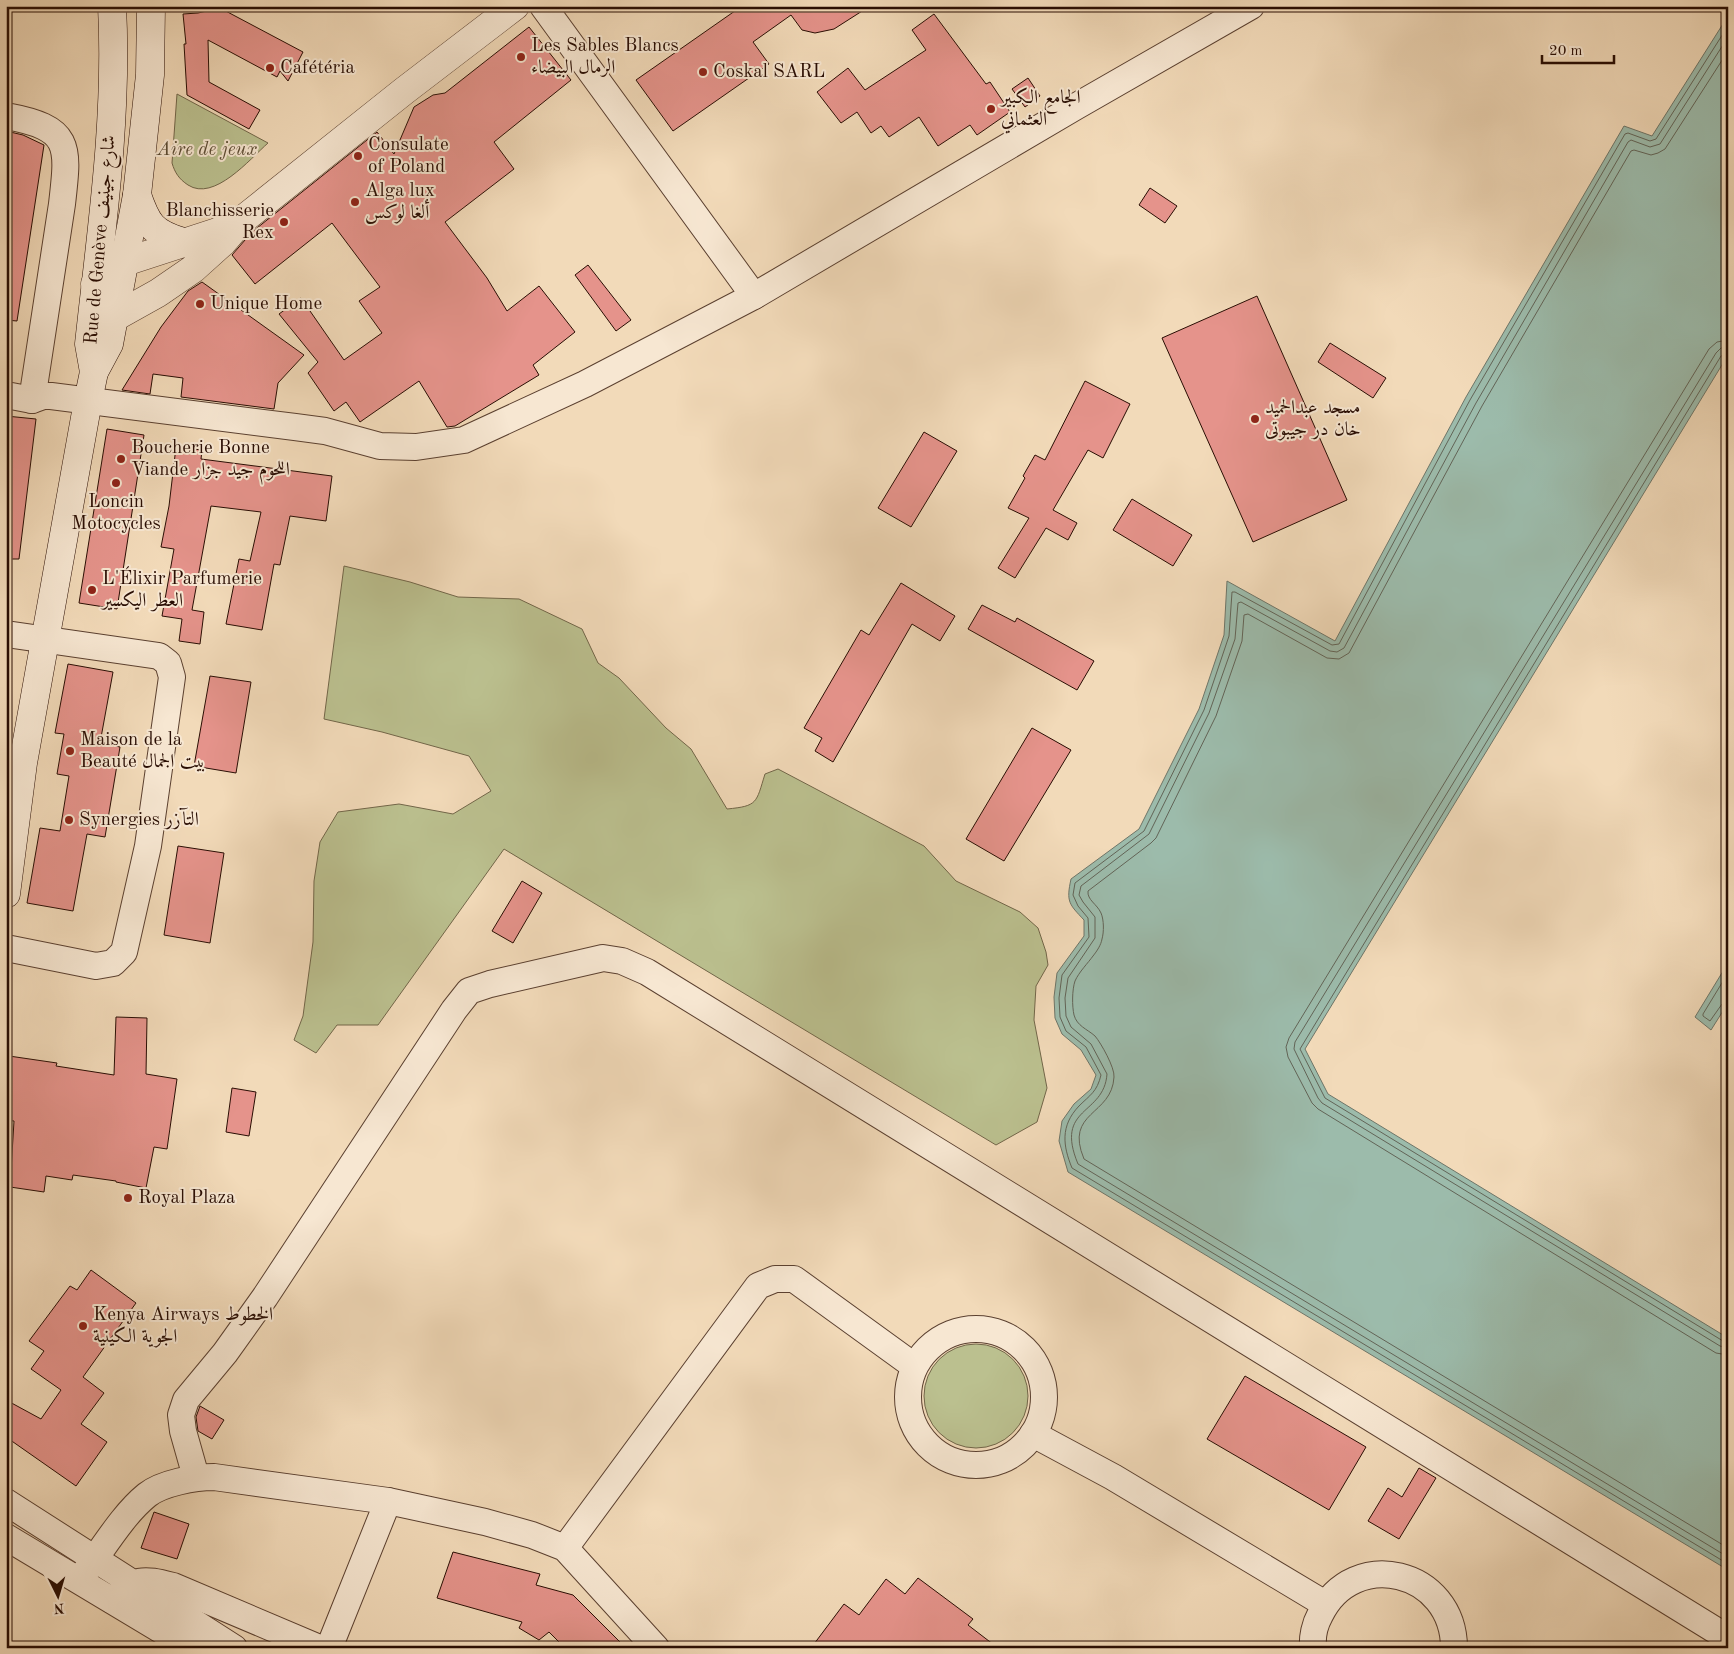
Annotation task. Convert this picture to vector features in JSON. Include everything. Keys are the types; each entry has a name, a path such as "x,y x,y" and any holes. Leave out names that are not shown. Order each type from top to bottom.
{"main road":[{"name":"Rue de Genève شارع جينيف","path":"94,372 89,344 112,117 114,44 112,6"},
{"name":"Rue de Genève شارع جينيف","path":"94,372 109,344 137,195 150,75 151,6"},
{"path":"241,221 217,232 125,262 95,284 115,317 158,293 193,269 223,242 241,221 410,86 515,6"},
{"path":"137,195 148,221 155,230 183,242"},
{"path":"6,894 15,761 45,640 94,372"}],"street":[{"path":"544,6 754,296"},
{"path":"6,395 32,400 43,396 51,396 295,426 380,446 416,447 464,440 585,384 754,296 1251,6"},
{"path":"6,116 45,126 59,136 64,151 65,174 62,204 32,400"},
{"path":"6,634 159,656 168,663 172,677 148,846 124,952 113,962 96,966 6,948"},
{"path":"196,1477 183,1431 181,1415 186,1400 225,1353 265,1297 454,1010 469,991 490,984 603,958 622,961 647,972 1728,1638"},
{"path":"564,1548 758,1286 775,1279 794,1279 914,1366"},
{"path":"974,1329 989,1330 1010,1337 1027,1352 1039,1370 1044,1392 1042,1414 1033,1434 1017,1451 997,1461 974,1465 951,1460 931,1449 916,1432 908,1410 908,1388 914,1366 927,1348 946,1335 974,1329"},
{"path":"1033,1434 1113,1477 1325,1604"},
{"path":"79,1580 131,1510 149,1494 180,1481 196,1477 214,1477 388,1501 485,1522 532,1535 564,1548 656,1648"},
{"path":"329,1648 388,1501"},
{"path":"6,1502 234,1648"},
{"path":"6,1536 191,1648"},
{"path":"1313,1648 1316,1623 1325,1604 1341,1588 1361,1577 1383,1574 1405,1577 1426,1587 1442,1603 1451,1624 1454,1648"},
{"path":"112,1600 132,1584 152,1580 173,1586 319,1648"}],"green space":[{"name":"Aire de jeux","path":"177,94 268,143 242,168 220,183 209,188 198,189 188,185 178,176 172,163"},
{"path":"344,566 410,582 458,597 519,599 582,629 598,663 619,678 666,728 691,749 727,809 745,806 754,801 760,791 765,774 778,769 924,846 956,881 1020,912 1038,928 1048,965 1036,986 1034,1020 1047,1088 1037,1122 996,1145 504,849 378,1025 337,1025 316,1053 294,1040 303,1016 313,942 314,881 320,842 338,812 399,804 453,814 491,791 469,756 382,732 324,719"},
{"path":"976,1344 996,1348 1013,1359 1024,1376 1028,1396 1024,1416 1013,1433 996,1444 976,1448 956,1444 939,1433 928,1416 924,1396 928,1376 939,1359 956,1348"}],"water":[{"path":"1728,16 1728,355 1305,1049 1328,1094 1728,1338 1728,1570 1068,1172 1059,1141 1062,1121 1074,1104 1091,1089 1096,1075 1081,1050 1062,1034 1055,1018 1054,997 1057,973 1084,936 1084,920 1072,906 1069,898 1071,879 1139,829 1199,709 1224,635 1227,581 1335,641 1466,397 1624,126 1652,136"},
{"path":"1728,963 1728,1003 1711,1030 1695,1017"}],"building":[{"name":"Coskal SARL","path":"742,6 870,6 834,29 815,33 802,30 791,15 753,42 769,64 673,131 636,80"},
{"path":"220,8 303,52 288,81 280,71 277,77 208,40 209,82 260,110 249,129 187,95 184,44 186,44 183,14"},
{"path":"934,14 986,84 990,82 1010,112 977,135 970,125 938,146 919,117 889,137 881,126 871,133 857,112 841,123 817,92 848,68 865,90 926,50 912,30"},
{"path":"529,27 571,80 494,142 514,169 445,222 487,278 507,311 539,286 575,332 533,365 539,375 455,426 447,427 419,381 360,422 346,402 334,411 308,373 318,362 279,314 301,298 344,360 382,333 359,301 380,287 332,223 255,284 232,255 252,232 377,132 394,154 414,107 433,95 445,93"},
{"path":"1028,78 1040,96 1025,107 1012,89"},
{"path":"6,131 23,135 44,145 17,321 6,320"},
{"path":"1150,188 1177,206 1165,223 1139,205"},
{"path":"588,265 631,320 616,331 575,275"},
{"path":"202,282 304,355 278,383 274,409 181,397 183,378 153,374 150,394 122,390 161,327 188,291"},
{"name":"مسجد عبدالحمید خان در جیبوتی","path":"1257,296 1347,500 1253,542 1162,338"},
{"path":"1330,343 1386,378 1373,398 1318,362"},
{"path":"1085,381 1130,404 1103,458 1088,450 1053,510 1077,523 1068,540 1046,528 1015,578 998,568 1029,518 1008,508 1025,478 1023,476 1035,455 1045,460"},
{"path":"6,416 36,419 19,559 6,559"},
{"path":"107,429 144,435 117,609 79,603"},
{"path":"924,432 957,451 911,527 878,508"},
{"path":"176,447 202,450 201,459 332,476 326,521 290,516 280,565 274,564 262,630 226,624 239,559 250,561 261,512 211,506 192,610 204,612 200,644 179,641 182,619 162,616 174,549 161,547 169,506"},
{"path":"1132,499 1192,535 1173,566 1113,530"},
{"path":"901,583 955,616 940,641 912,624 833,762 815,751 822,738 804,728 861,630 869,635"},
{"path":"982,605 1015,622 1017,618 1094,661 1077,690 968,629"},
{"path":"68,664 113,672 100,743 120,747 105,837 87,834 73,911 27,903 40,828 60,831 69,776 57,774 64,734 55,733"},
{"path":"210,676 251,682 236,773 194,766"},
{"path":"1032,728 1071,750 1004,861 966,839"},
{"path":"178,846 224,853 210,943 164,935"},
{"path":"522,881 542,893 513,943 492,931"},
{"path":"116,1017 147,1018 146,1074 177,1079 167,1149 154,1147 146,1188 116,1181 73,1175 72,1180 46,1176 44,1192 10,1187 14,1121 6,1120 6,1072 9,1056 57,1063 56,1066 114,1075"},
{"path":"232,1088 256,1092 249,1136 226,1132"},
{"path":"91,1270 136,1303 83,1377 104,1393 81,1424 107,1442 76,1486 6,1437 6,1400 41,1419 61,1390 31,1369 44,1351 29,1341 70,1286 77,1290"},
{"path":"1245,1376 1366,1447 1329,1510 1207,1439"},
{"path":"200,1406 224,1420 212,1439 198,1431 196,1417"},
{"path":"1419,1468 1436,1478 1399,1539 1368,1521 1388,1488 1402,1497"},
{"path":"154,1512 189,1524 177,1559 141,1548"},
{"path":"453,1552 540,1574 536,1585 573,1595 626,1648 565,1648 549,1632 539,1640 519,1628 522,1622 437,1598"},
{"path":"918,1578 973,1619 968,1625 998,1648 811,1648 844,1604 859,1615 886,1579 905,1594"}],"place":[{"name":"Les Sables Blancs الرمال البيضاء","path":"521,57"},
{"name":"Cafétéria","path":"270,68"},
{"name":"Coskal SARL","path":"703,72"},
{"name":"الجامع الكبير العثماني","path":"991,109"},
{"name":"Consulate of Poland","path":"358,156"},
{"name":"Alga lux ألغا لوكس","path":"355,202"},
{"name":"Blanchisserie Rex","path":"284,222"},
{"name":"Unique Home","path":"200,304"},
{"name":"مسجد عبدالحمید خان در جیبوتی","path":"1255,419"},
{"name":"Boucherie Bonne Viande اللحوم جيد جزار","path":"121,459"},
{"name":"Loncin Motocycles","path":"116,483"},
{"name":"L'Élixir Parfumerie العطر اليكسير","path":"92,590"},
{"name":"Maison de la Beauté بيت الجمال","path":"70,751"},
{"name":"Synergies التآزر","path":"69,820"},
{"name":"Royal Plaza","path":"128,1198"},
{"name":"Kenya Airways الخطوط الجوية الكينية","path":"83,1326"}]}
